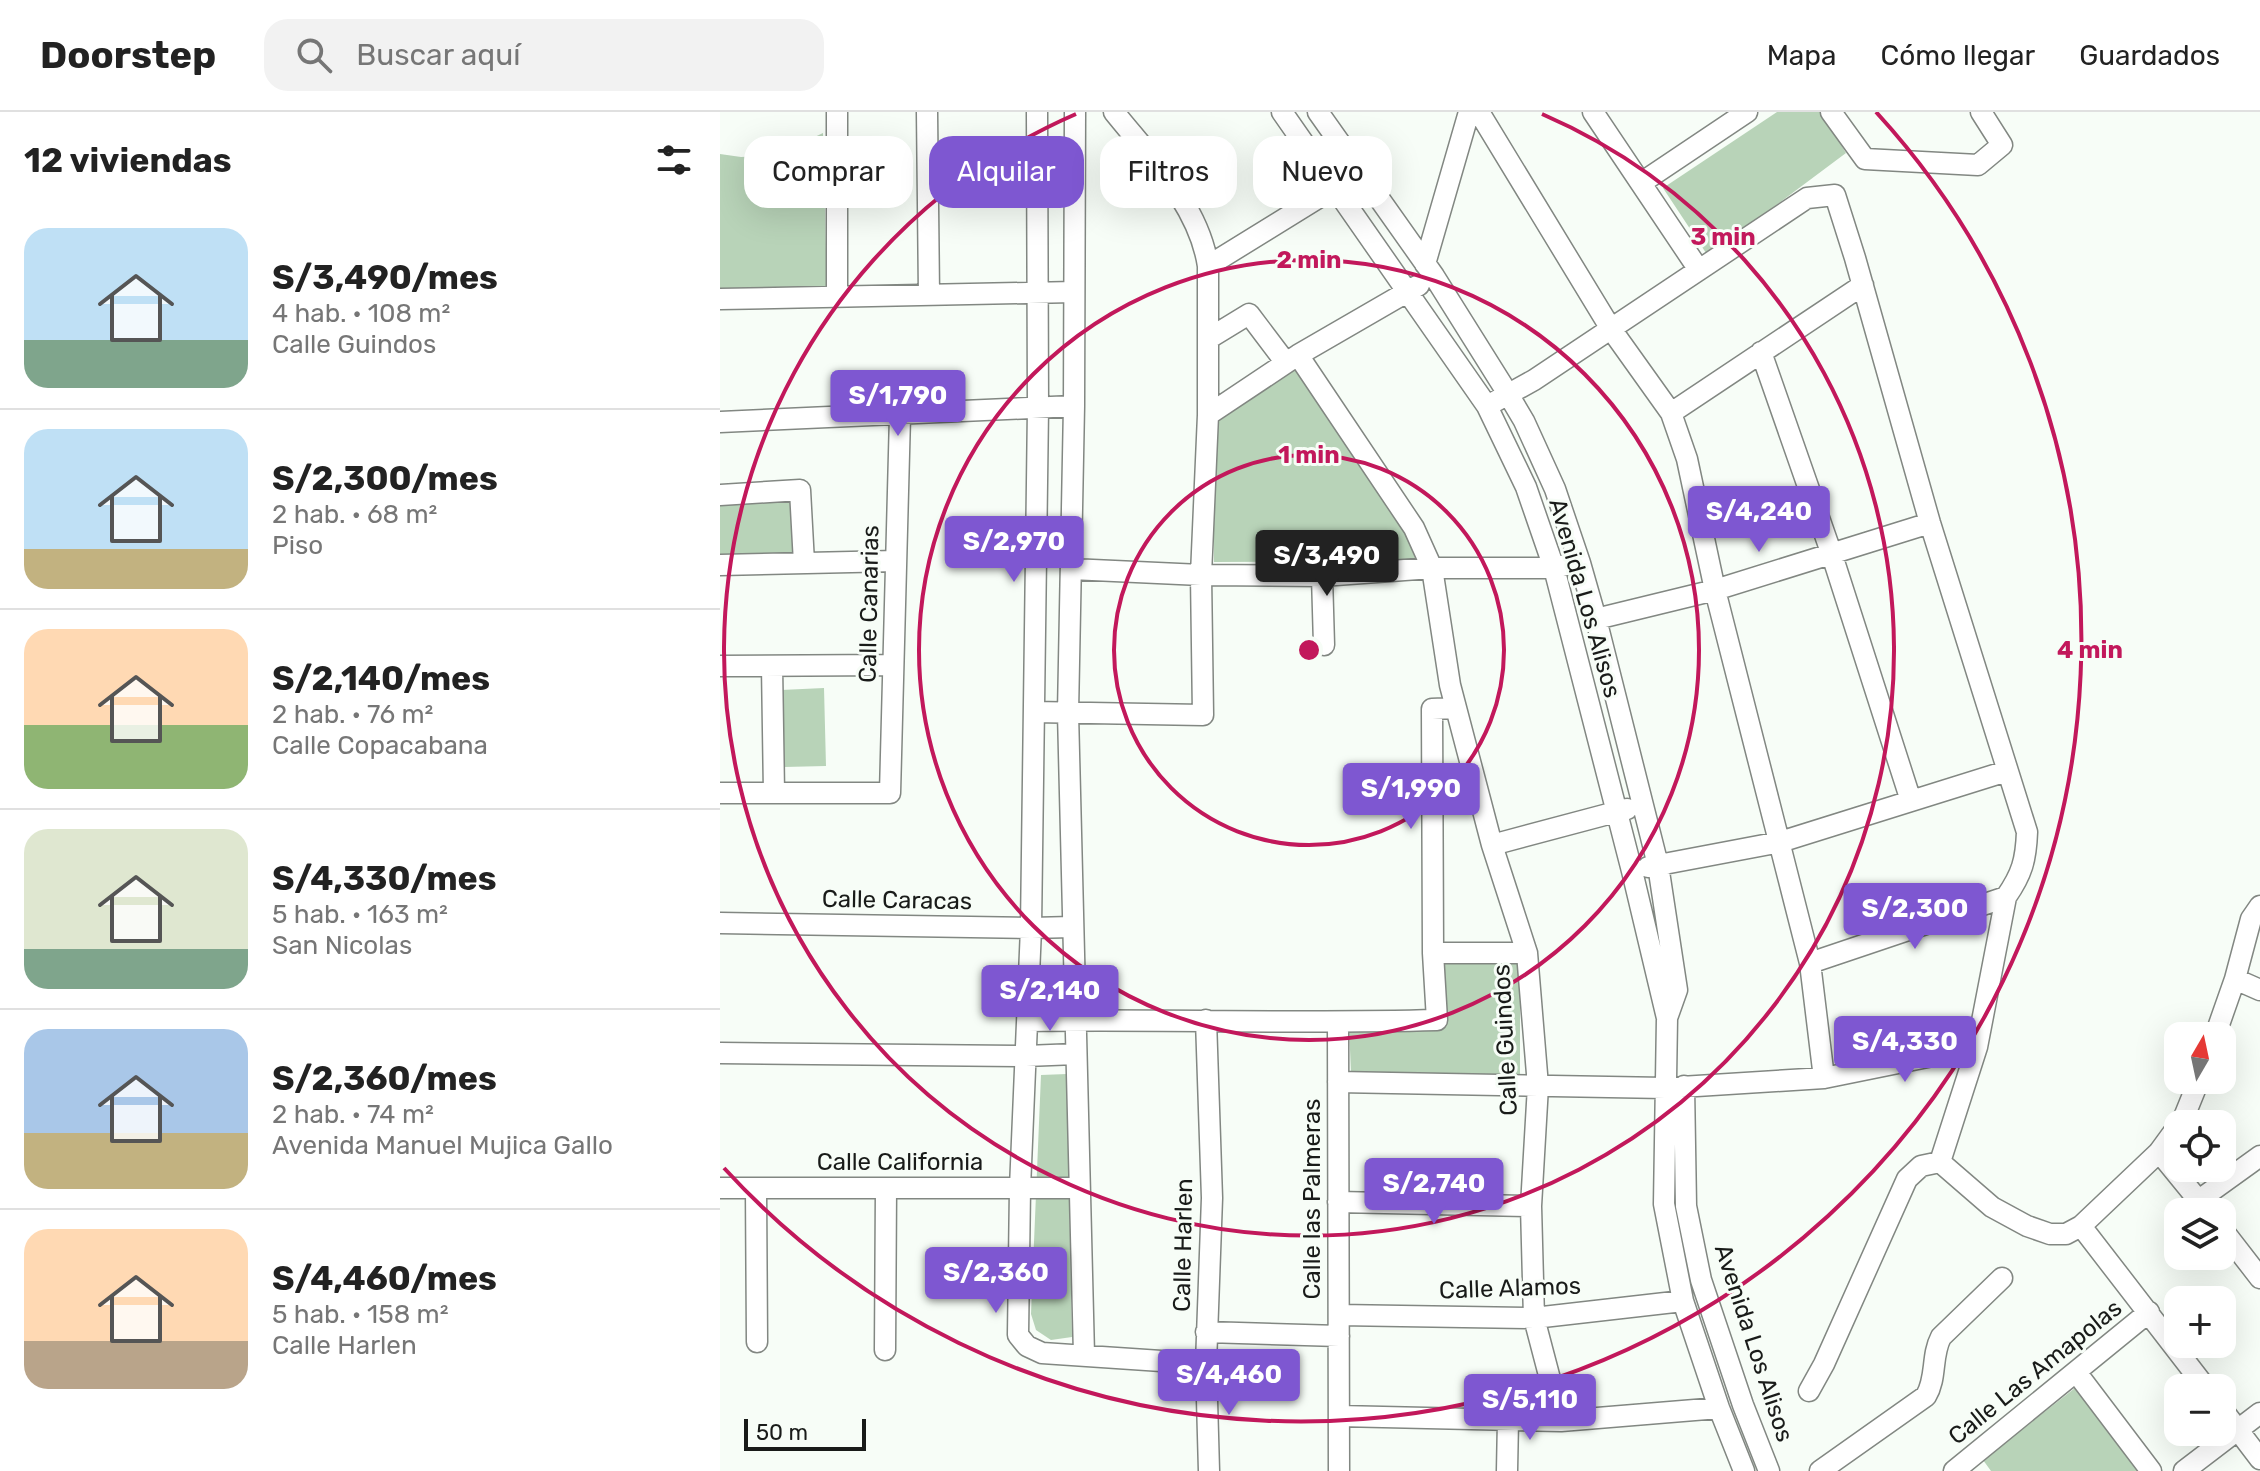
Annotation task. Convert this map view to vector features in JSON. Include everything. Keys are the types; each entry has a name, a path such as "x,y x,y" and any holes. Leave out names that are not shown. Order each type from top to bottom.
{"street":[{"path":"837,112 837,297"},
{"path":"927,112 929,295"},
{"path":"1037,112 1038,408 1031,928 1020,1188 1018,1335 1027,1346 1042,1353 1206,1364"},
{"path":"1075,112 1074,406 1068,713 1084,1355"},
{"path":"1034,712 1203,715 1201,575 1208,415 1208,266 1205,245 1168,178 1114,112"},
{"name":"Avenida Los Alisos","path":"1282,112 1299,136"},
{"name":"Avenida Los Alisos","path":"1318,112 1334,136"},
{"path":"1208,415 1292,359 1409,291 1430,270 1469,112"},
{"path":"1479,112 1611,329 1671,413 1687,459 1715,590 1810,963 1824,1078"},
{"path":"1593,112 1699,270"},
{"path":"1641,183 1721,119 1747,112"},
{"path":"1831,112 1865,159 1978,165 2002,145 1981,112"},
{"path":"1487,406 1534,380 1807,198 1835,195 1930,523 2027,832 2026,857 2018,879 2006,897 1977,1047 1940,1162"},
{"path":"1208,266 1303,208"},
{"name":"Avenida Los Alisos","path":"1350,208 1487,406 1526,487 1554,568 1667,1018 1686,1206 1701,1280 1769,1471"},
{"name":"Avenida Los Alisos","path":"1385,208 1430,270 1508,394 1555,489 1596,619 1658,865 1677,990 1667,1018"},
{"path":"1671,413 1863,285"},
{"path":"720,299 1074,292"},
{"name":"Calle Guindos","path":"1208,339 1249,314 1292,359 1414,528 1432,568 1450,685 1492,845 1527,953 1538,1086 1531,1206 1534,1318 1561,1421"},
{"path":"1761,352 1832,555 1911,801"},
{"path":"720,422 1074,406"},
{"name":"Calle Canarias","path":"774,793 890,793 900,416"},
{"path":"720,495 800,490 804,563"},
{"path":"1596,619 1715,590 1930,523"},
{"path":"720,565 896,561"},
{"path":"1071,569 1322,576 1432,568 1554,568 1580,563"},
{"path":"1322,576 1324,645"},
{"path":"720,666 893,665"},
{"path":"720,793 774,793 772,666"},
{"path":"1028,1021 1338,1023 1437,1020 1433,953 1432,709 1456,708"},
{"path":"1632,871 1780,842 2007,771"},
{"path":"1492,845 1642,805"},
{"path":"1810,963 2006,897"},
{"path":"2220,1022 2251,919 2260,906"},
{"name":"Calle Caracas","path":"720,923 1072,927"},
{"path":"1433,953 1527,953"},
{"path":"2235,979 2260,990"},
{"name":"Calle Harlen","path":"1206,1020 1212,1198 1206,1332 1209,1471"},
{"name":"Calle las Palmeras","path":"1338,1023 1339,1471"},
{"path":"1338,1082 1674,1087 1824,1078 1977,1047"},
{"path":"720,1053 1076,1054"},
{"name":"Avenida Los Alisos","path":"1674,1087 1664,1204 1683,1301 1744,1471"},
{"path":"1940,1162 1992,1207 2027,1226 2050,1234 2066,1234 2081,1226 2164,1145"},
{"path":"2159,1152 2197,1198"},
{"path":"2213,1198 2260,1156"},
{"path":"1809,1391 1907,1179 1921,1166 1940,1162"},
{"name":"Calle California","path":"720,1188 1079,1188"},
{"path":"885,1350 886,1188"},
{"path":"756,1189 757,1342"},
{"path":"1338,1202 1531,1206"},
{"path":"2081,1226 2196,1374"},
{"path":"2236,1247 2260,1277"},
{"path":"1820,1471 1926,1396 1932,1386 1935,1347 1941,1337 2002,1278"},
{"name":"Calle Alamos","path":"1339,1315 1534,1318 1683,1301"},
{"name":"Calle Las Amapolas","path":"1954,1471 2149,1312"},
{"path":"1206,1332 1339,1336"},
{"path":"2076,1372 2151,1471"},
{"path":"1339,1416 1561,1421 1719,1408"},
{"path":"2184,1471 2260,1413"},
{"path":"1507,1471 1508,1420"},
{"path":"2236,1428 2260,1459"}],"green space":[{"path":"1777,112 1821,112 1846,153 1708,256 1663,188"},
{"path":"720,154 744,157 744,208 825,208 827,289 720,290"},
{"path":"1295,365 1406,529 1416,561 1214,562 1213,418"},
{"path":"792,499 796,554 720,556 720,502"},
{"path":"824,688 826,766 784,767 781,690"},
{"path":"1441,963 1520,964 1520,1080 1351,1073 1349,1026 1442,1025"},
{"path":"1067,1074 1072,1337 1051,1340 1036,1330 1031,1314 1041,1075"},
{"path":"2075,1388 2142,1471 1991,1471 1983,1460"}]}
